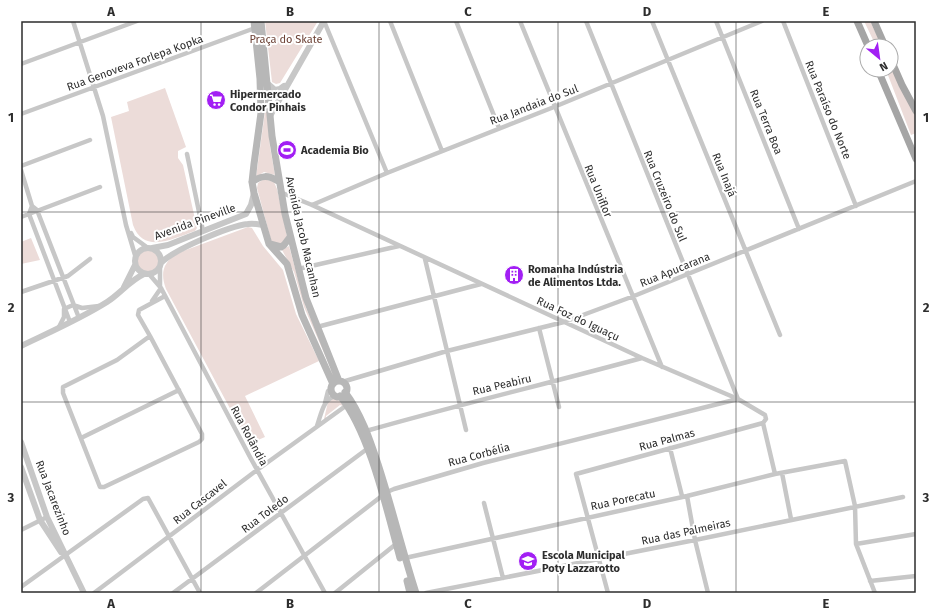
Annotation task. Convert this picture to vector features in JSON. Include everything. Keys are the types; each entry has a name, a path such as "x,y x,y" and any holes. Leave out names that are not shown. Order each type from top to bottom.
{"main road":[{"name":"Avenida Jacob Macanhan","path":"261,21 270,116 280,192 306,298 336,384"},
{"path":"857,21 864,38"},
{"path":"874,21 881,38"},
{"name":"Avenida Jacob Macanhan","path":"254,24 260,78 261,113 252,182 254,192 269,243 286,264 302,315 336,384"},
{"path":"881,78 916,159"},
{"path":"899,78 916,111"},
{"path":"910,145 916,138"},
{"path":"252,182 262,176 271,177 278,181"},
{"path":"269,243 272,246 281,247 290,237"},
{"path":"340,395 346,386 336,384 333,393 340,395 366,431 416,593"},
{"path":"340,395 347,405 385,494 396,544 410,593"}],"street":[{"path":"73,21 103,116 126,225 135,255 135,265 137,270 146,274"},
{"path":"21,64 137,21"},
{"path":"270,116 289,80 324,21"},
{"path":"324,21 387,173"},
{"path":"390,21 442,151"},
{"path":"456,21 499,128"},
{"name":"Rua Uniflor","path":"520,21 662,367"},
{"name":"Rua Cruzeiro do Sul","path":"586,21 738,399"},
{"name":"Rua Inajá","path":"652,21 780,335"},
{"name":"Rua Terra Boa","path":"716,21 799,229"},
{"name":"Rua Jandaia do Sul","path":"312,205 387,173 611,84 762,21"},
{"name":"Rua Paraíso do Norte","path":"783,21 856,206"},
{"name":"Rua Genoveva Forlepa Kopka","path":"21,114 95,88 254,24"},
{"path":"267,83 273,89 278,90 289,80"},
{"path":"21,166 90,140"},
{"path":"187,154 203,231"},
{"path":"21,170 32,206 37,210 62,278 79,318"},
{"name":"Rua Apucarana","path":"336,384 447,351 564,322 687,275 916,180"},
{"path":"21,217 100,187"},
{"name":"Avenida Pineville","path":"150,248 168,245 237,218 249,210 254,192"},
{"name":"Rua Foz do Iguaçu","path":"280,192 312,205 425,259 642,358 738,399 765,415 766,418 763,423"},
{"path":"32,206 29,214 70,322"},
{"path":"237,218 240,225"},
{"name":"Avenida Pineville","path":"160,265 169,255 185,247 240,225 254,223 263,225"},
{"path":"21,346 101,306 136,278 155,272 160,265 159,253 133,237 126,225"},
{"path":"182,239 185,247"},
{"path":"298,269 399,246"},
{"path":"135,255 140,250 150,248"},
{"path":"21,292 62,278 76,271 90,259"},
{"path":"425,259 466,430"},
{"path":"123,289 135,265"},
{"name":"Rua Rolândia","path":"160,265 161,287 164,296 325,593"},
{"name":"Rua Rolândia","path":"146,274 161,287"},
{"path":"317,328 481,284"},
{"path":"152,301 161,287"},
{"path":"150,336 117,360 62,386 63,393 97,483 102,488 199,442 202,439 202,434 150,336 138,315 139,310 152,301 164,296"},
{"path":"64,309 73,305 82,308 101,306"},
{"path":"59,327 64,318 64,309"},
{"path":"67,315 75,311"},
{"path":"539,328 559,407"},
{"name":"Rua Peabiru","path":"366,431 460,404 553,382 642,358"},
{"path":"317,426 328,391 336,384"},
{"path":"81,438 179,390"},
{"path":"325,403 330,398 340,395"},
{"name":"Rua Corbélia","path":"256,593 385,494 406,484 483,463 738,399"},
{"name":"Rua Cascavel","path":"94,593 257,470 347,405"},
{"path":"763,423 775,474"},
{"name":"Rua Palmas","path":"588,517 576,474 763,423"},
{"name":"Rua Jacarezinho","path":"21,442 47,517 84,593"},
{"path":"670,448 685,496 708,593"},
{"name":"Rua Toledo","path":"174,593 367,449"},
{"name":"Rua Porecatu","path":"405,558 685,496 775,474 845,461 855,506"},
{"name":"Rua Jacarezinho","path":"21,467 22,475 40,520 65,556"},
{"path":"22,475 31,470"},
{"path":"782,473 791,519"},
{"name":"Rua das Palmeiras","path":"426,593 695,540 903,496"},
{"path":"21,587 143,499 148,498 200,593"},
{"path":"484,503 503,578"},
{"path":"855,506 856,544 874,593"},
{"path":"21,530 47,517"},
{"path":"588,517 607,593"},
{"path":"856,544 916,534"},
{"path":"335,593 396,544"},
{"path":"870,581 916,576"}],"green space":[{"path":"257,21 259,21 270,147 275,175 264,172 256,177 265,112 265,93"},
{"name":"Praça do Skate","path":"265,21 318,21 280,83 276,84 272,82"},
{"path":"864,21 870,21 878,38 872,38"},
{"path":"889,78 897,78 916,115 916,133 911,135"},
{"path":"165,88 186,147 178,151 178,158 183,165 197,228 195,231 169,240 152,242 144,240 138,234 133,225 111,117 129,111 127,102"},
{"path":"264,179 274,182 277,189 287,236 282,243 275,244 271,240 257,188 258,183"},
{"path":"248,227 252,228 263,246 283,270 296,314 319,361 245,396 265,437 249,444 166,289 163,278 166,264 178,253"},
{"path":"31,238 40,260 21,264 21,242"},
{"path":"289,246 306,308 337,377 333,380 331,369 304,307 294,272 282,250"},
{"path":"144,250 152,250 159,257 159,265 152,272 144,272 137,265 137,257"},
{"path":"333,398 340,401 343,406 340,405 326,416 326,419 324,419 328,402"}],"place":[{"name":"Hipermercado Condor Pinhais","path":"216,100"},
{"name":"Academia Bio","path":"287,150"},
{"name":"Romanha Indústria de Alimentos Ltda.","path":"514,275"},
{"name":"Escola Municipal Poty Lazzarotto","path":"528,561"}]}
